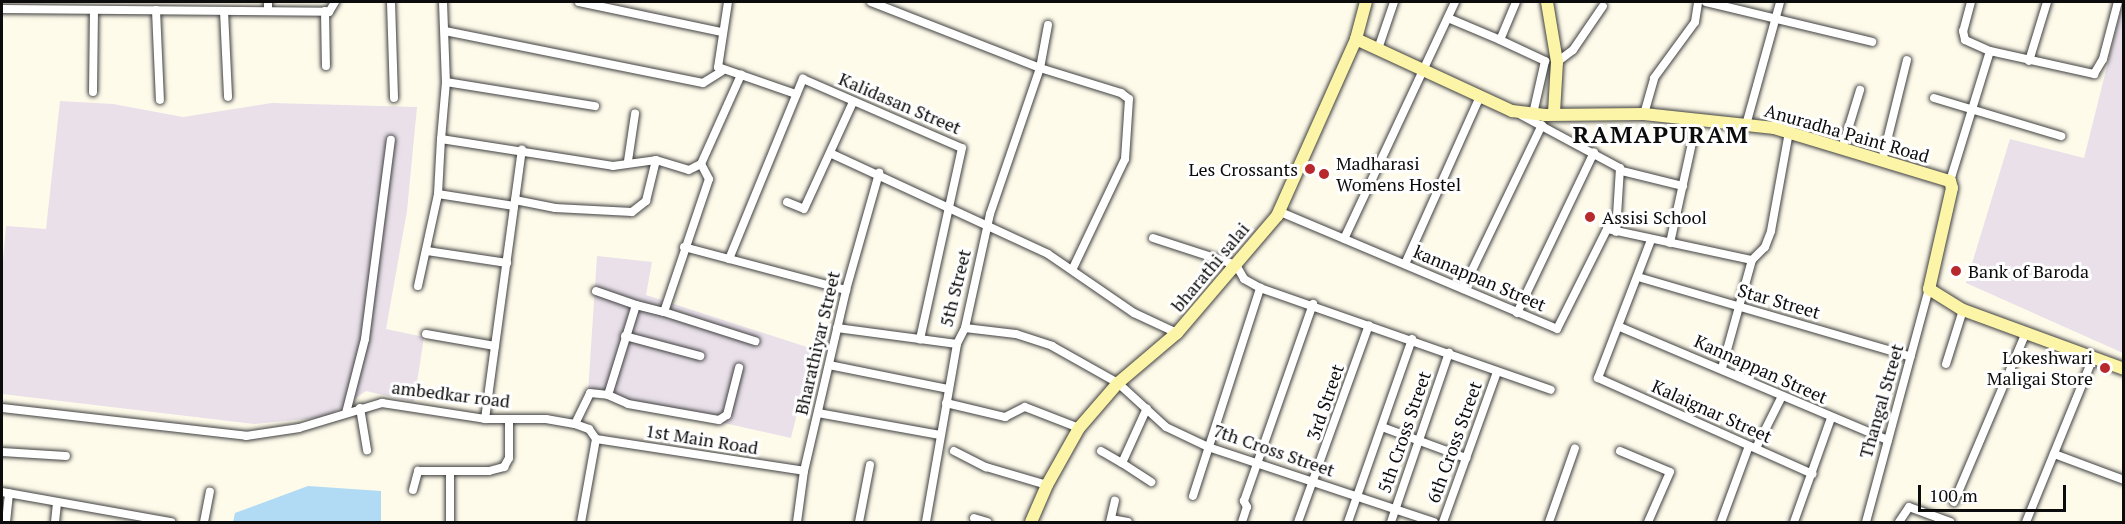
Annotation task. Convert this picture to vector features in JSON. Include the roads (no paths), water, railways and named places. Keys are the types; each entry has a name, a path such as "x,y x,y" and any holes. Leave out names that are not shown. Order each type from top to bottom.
{"street":[{"path":"326,66 327,12 335,2"},
{"path":"391,2 394,98"},
{"path":"418,286 438,194 446,82 443,2"},
{"path":"579,2 721,32"},
{"path":"728,2 721,32 718,67 722,71 741,75 796,94 729,259"},
{"path":"871,2 1040,68 1121,93 1129,99 1125,159 1073,268"},
{"name":"bharathi salai","path":"1031,522 1047,484 1079,428 1118,384 1177,333 1236,266 1278,211 1356,39 1366,2"},
{"path":"1378,49 1394,2"},
{"path":"1344,239 1455,2"},
{"path":"1500,40 1516,2"},
{"path":"1547,2 1557,62 1554,113"},
{"path":"1644,114 1654,78 1695,22 1698,2"},
{"path":"1706,2 1872,42"},
{"path":"1746,125 1780,2"},
{"path":"1971,2 1963,31 1965,40 1990,51 2094,74 2103,59 2118,2"},
{"path":"2029,61 2047,2"},
{"path":"2,9 62,5 94,10 133,6 156,10 201,6 225,11 268,6 327,12"},
{"path":"1557,62 1572,50 1603,6"},
{"path":"93,92 94,10"},
{"path":"156,10 160,100"},
{"path":"225,11 228,97"},
{"path":"1448,18 1545,61 1533,114"},
{"name":"5th Street","path":"926,522 957,344 965,328 987,226 1040,68 1048,25"},
{"path":"445,31 703,83 722,71"},
{"name":"Anuradha Paint Road","path":"1356,39 1512,111 1533,114 1644,114 1746,125 1789,132 1950,181"},
{"path":"1990,51 1950,181 1952,188 1930,275 1929,289 1963,310 2124,369"},
{"path":"1882,161 1907,60"},
{"path":"441,139 613,166 628,161 656,160 689,170 701,164 741,75"},
{"name":"Kalidasan Street","path":"796,94 802,79 962,148 947,206"},
{"path":"446,82 595,106"},
{"path":"1842,149 1860,90"},
{"path":"1405,264 1480,96"},
{"path":"1934,98 2061,136"},
{"path":"788,202 804,209 832,154 853,102"},
{"path":"1512,111 1594,152 1622,171 1683,186"},
{"path":"628,161 635,114"},
{"path":"1670,243 1697,120"},
{"path":"1463,289 1542,125"},
{"path":"1722,368 1752,260 1765,247 1771,231 1789,132"},
{"path":"346,413 365,339 391,140"},
{"path":"485,419 522,150"},
{"path":"1518,313 1594,152"},
{"path":"832,154 879,173 1073,268 1134,313 1177,333"},
{"path":"438,194 555,208 632,212 646,201 656,160"},
{"path":"664,312 684,247 709,179 701,164"},
{"path":"1622,171 1616,232 1752,260"},
{"name":"Bharathiyar Street","path":"797,522 804,471 837,328 879,173"},
{"path":"920,339 947,206"},
{"name":"kannappan Street","path":"1278,211 1557,329 1606,229 1616,232"},
{"path":"1153,238 1236,266 1244,279 1260,288 1313,304 1551,390"},
{"path":"1620,327 1651,240"},
{"path":"684,247 846,290"},
{"path":"427,251 507,263"},
{"name":"Star Street","path":"1638,277 1911,357"},
{"path":"1193,496 1260,288"},
{"name":"Thangal Street","path":"1866,522 1929,289"},
{"path":"596,291 755,340"},
{"path":"1242,522 1247,507 1244,501 1313,304"},
{"path":"608,395 636,305"},
{"path":"1946,364 1963,310"},
{"name":"3rd Street","path":"1298,522 1369,325"},
{"name":"Kannappan Street","path":"1620,327 1722,368 1831,418 1888,440"},
{"name":"Kalaignar Street","path":"1620,327 1598,378 1813,474"},
{"path":"837,328 957,344"},
{"name":"7th Cross Street","path":"965,328 1016,334 1052,346 1118,384 1166,427 1208,447 1434,522"},
{"path":"1954,502 2026,332"},
{"path":"426,334 495,346"},
{"path":"625,336 700,356"},
{"path":"1348,522 1412,339"},
{"name":"5th Cross Street","path":"1391,522 1449,353"},
{"path":"2026,522 2093,358"},
{"path":"829,365 948,389"},
{"path":"581,522 596,439 589,429 575,424 584,398 598,391 628,404 718,420 727,415 739,368"},
{"name":"6th Cross Street","path":"1443,522 1497,372"},
{"path":"1721,522 1752,447 1782,396"},
{"name":"ambedkar road","path":"2,408 246,436 298,428 382,403 485,419 575,424"},
{"path":"946,403 1005,417 1025,407 1079,428"},
{"path":"360,408 366,450"},
{"path":"1122,463 1147,408"},
{"path":"818,413 940,435"},
{"path":"1794,522 1813,474 1831,418"},
{"path":"413,490 415,472 504,467 509,458 509,419"},
{"path":"1382,428 1466,458"},
{"name":"1st Main Road","path":"596,439 804,471"},
{"path":"1549,522 1575,448"},
{"path":"954,451 986,467 1047,484"},
{"path":"1101,451 1151,482"},
{"path":"2,452 66,456"},
{"path":"1620,452 1670,472 1648,522"},
{"path":"2054,454 2124,480"},
{"path":"859,522 870,465"},
{"path":"450,471 450,522"},
{"path":"204,522 210,492"},
{"path":"6,522 5,493 171,522"},
{"path":"1115,501 1110,520 1128,522"},
{"path":"55,522 57,502"},
{"path":"1899,522 1909,507 1950,522"},
{"path":"974,518 987,522"}],"water":[{"path":"308,486 381,491 381,522 233,522 235,513"}],"place":[{"name":"Les Crossants","path":"1310,169"},
{"name":"Madharasi Womens Hostel","path":"1324,174"},
{"name":"Assisi School","path":"1590,217"},
{"name":"Bank of Baroda","path":"1956,271"},
{"name":"Lokeshwari Maligai Store","path":"2105,368"}],"district":[{"name":"RAMAPURAM","path":"1661,135"}]}
